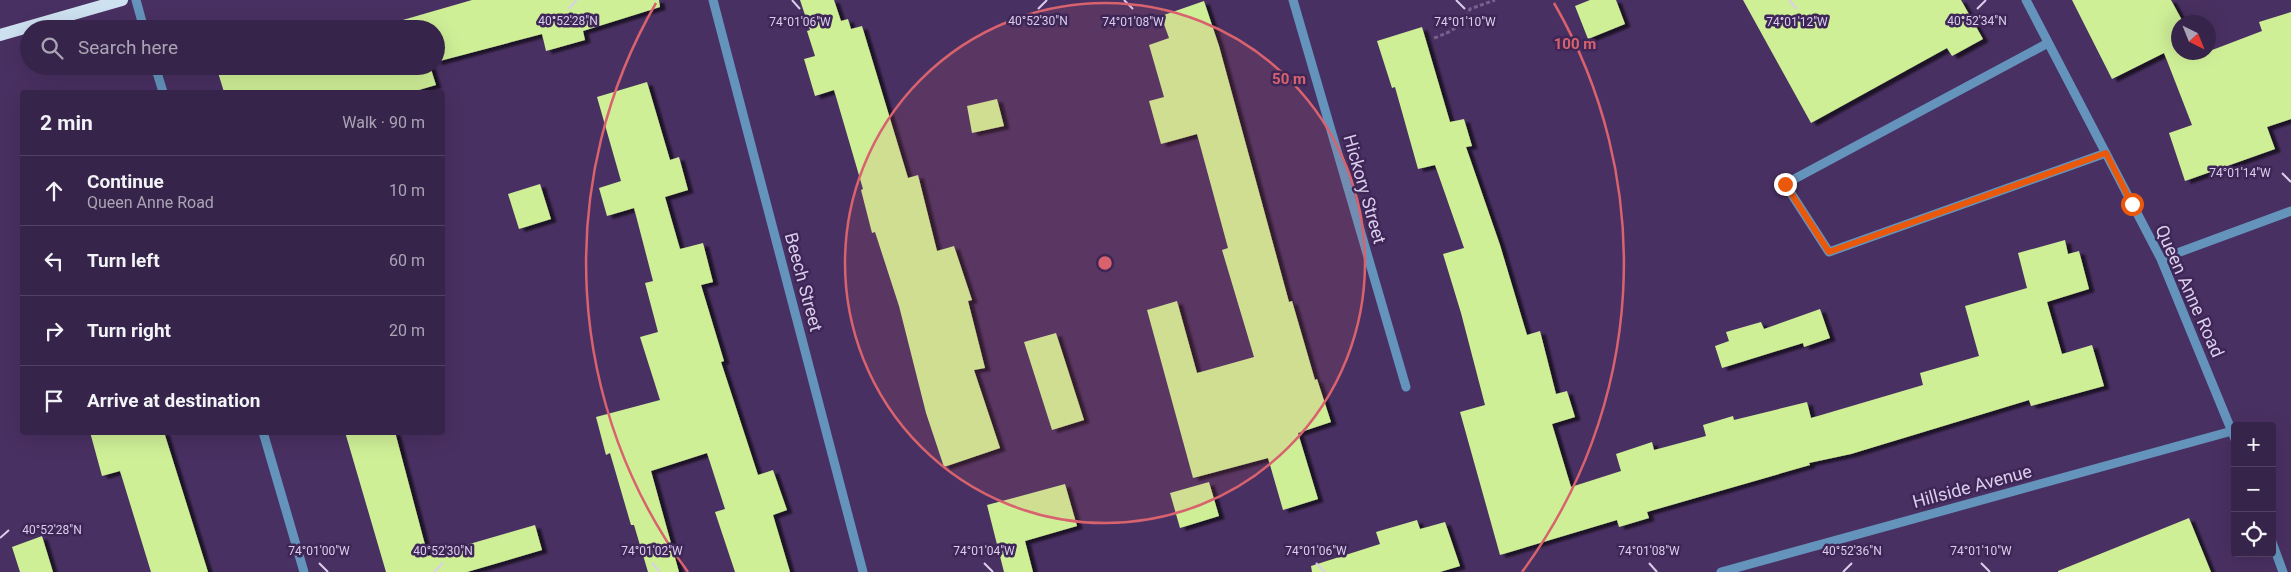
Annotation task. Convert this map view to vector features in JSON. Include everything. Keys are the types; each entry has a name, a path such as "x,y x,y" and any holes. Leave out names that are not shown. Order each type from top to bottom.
{"main road":[{"path":"52,20 122,0"},
{"path":"0,35 20,29"}],"street":[{"path":"136,0 142,20"},
{"name":"Beech Street","path":"713,0 863,572"},
{"name":"Hickory Street","path":"1293,0 1406,386"},
{"name":"Queen Anne Road","path":"2026,0 2161,259 2231,430"},
{"path":"2048,43 1785,184 1829,252 2106,153"},
{"path":"158,75 162,90"},
{"path":"2161,259 2291,211"},
{"path":"264,435 304,572"},
{"name":"Hillside Avenue","path":"1720,572 2231,436"},
{"path":"2276,553 2283,572"}],"path":[{"path":"1434,38 1458,27 1467,17 1470,9 1495,0"}],"building":[{"path":"472,0 659,0 660,7 583,31 585,40 546,51 542,34 445,60 445,20 403,20"},
{"path":"800,0 834,0 841,21 848,19 851,29 862,26 908,178 918,175 937,251 954,246 972,300 968,301 985,368 974,370 1000,448 944,467 926,413 899,306 875,232 872,233 861,190 863,189 834,90 815,96 804,59 815,56 807,31 810,30"},
{"path":"1590,0 1616,0 1625,24 1588,39 1575,6"},
{"path":"1743,0 1961,0 1983,39 1952,56 1947,48 1811,123"},
{"path":"2072,0 2171,0 2179,15 2171,15 2171,60 2216,60 2216,49 2262,31 2259,22 2291,12 2291,119 2267,127 2275,149 2185,181 2169,133 2192,125 2164,53 2112,79"},
{"path":"1204,1 1219,46 1289,302 1292,301 1315,380 1317,379 1331,422 1298,433 1318,499 1283,510 1268,458 1193,478 1147,310 1177,301 1197,373 1254,357 1222,250 1228,248 1197,134 1161,144 1149,101 1164,97 1149,45 1169,38 1161,16"},
{"path":"1422,27 1450,122 1464,119 1472,146 1466,147 1500,245 1527,335 1540,331 1556,394 1567,391 1575,417 1552,424 1571,487 1621,471 1616,454 1652,442 1654,450 1706,436 1703,425 1733,416 1734,420 1807,402 1811,418 1923,385 1920,373 1979,356 1965,306 2027,288 2018,253 2065,240 2068,254 2079,251 2089,289 2047,302 2062,354 2092,345 2104,386 2031,406 2029,400 1851,454 1809,463 1810,465 1647,512 1649,518 1619,527 1617,520 1500,555 1460,412 1485,405 1461,313 1443,254 1464,248 1435,165 1418,169 1395,87 1392,88 1377,41"},
{"path":"219,75 433,75 436,85 419,90 223,90"},
{"path":"647,82 670,160 679,157 688,190 665,197 680,249 703,243 713,282 701,285 724,361 721,362 758,475 773,470 787,510 773,515 790,572 735,572 715,512 725,509 707,453 651,471 679,572 648,572 634,525 631,525 610,453 606,455 596,417 660,400 640,337 658,332 645,283 653,281 634,208 607,216 599,188 621,181 597,97"},
{"path":"997,99 1004,126 972,133 967,106"},
{"path":"540,184 551,219 519,229 508,194"},
{"path":"1820,309 1830,338 1804,347 1803,343 1722,368 1715,346 1729,341 1726,332 1761,322 1764,329"},
{"path":"1056,333 1084,420 1052,430 1024,342"},
{"path":"91,435 165,435 208,572 151,572 120,471 102,476"},
{"path":"346,435 396,435 428,556 535,525 542,550 467,572 386,572"},
{"path":"1209,482 1219,516 1180,528 1170,493"},
{"path":"1065,484 1077,526 1025,541 1033,572 1004,572 987,505"},
{"path":"2189,518 2211,572 2058,572 2058,571"},
{"path":"1417,520 1420,529 1445,522 1460,566 1440,572 1312,572 1311,566 1380,544 1376,532"},
{"path":"42,536 53,572 20,572 12,547"}],"route":[{"path":"1785,184 1829,252 2106,153 2132,204"}]}
